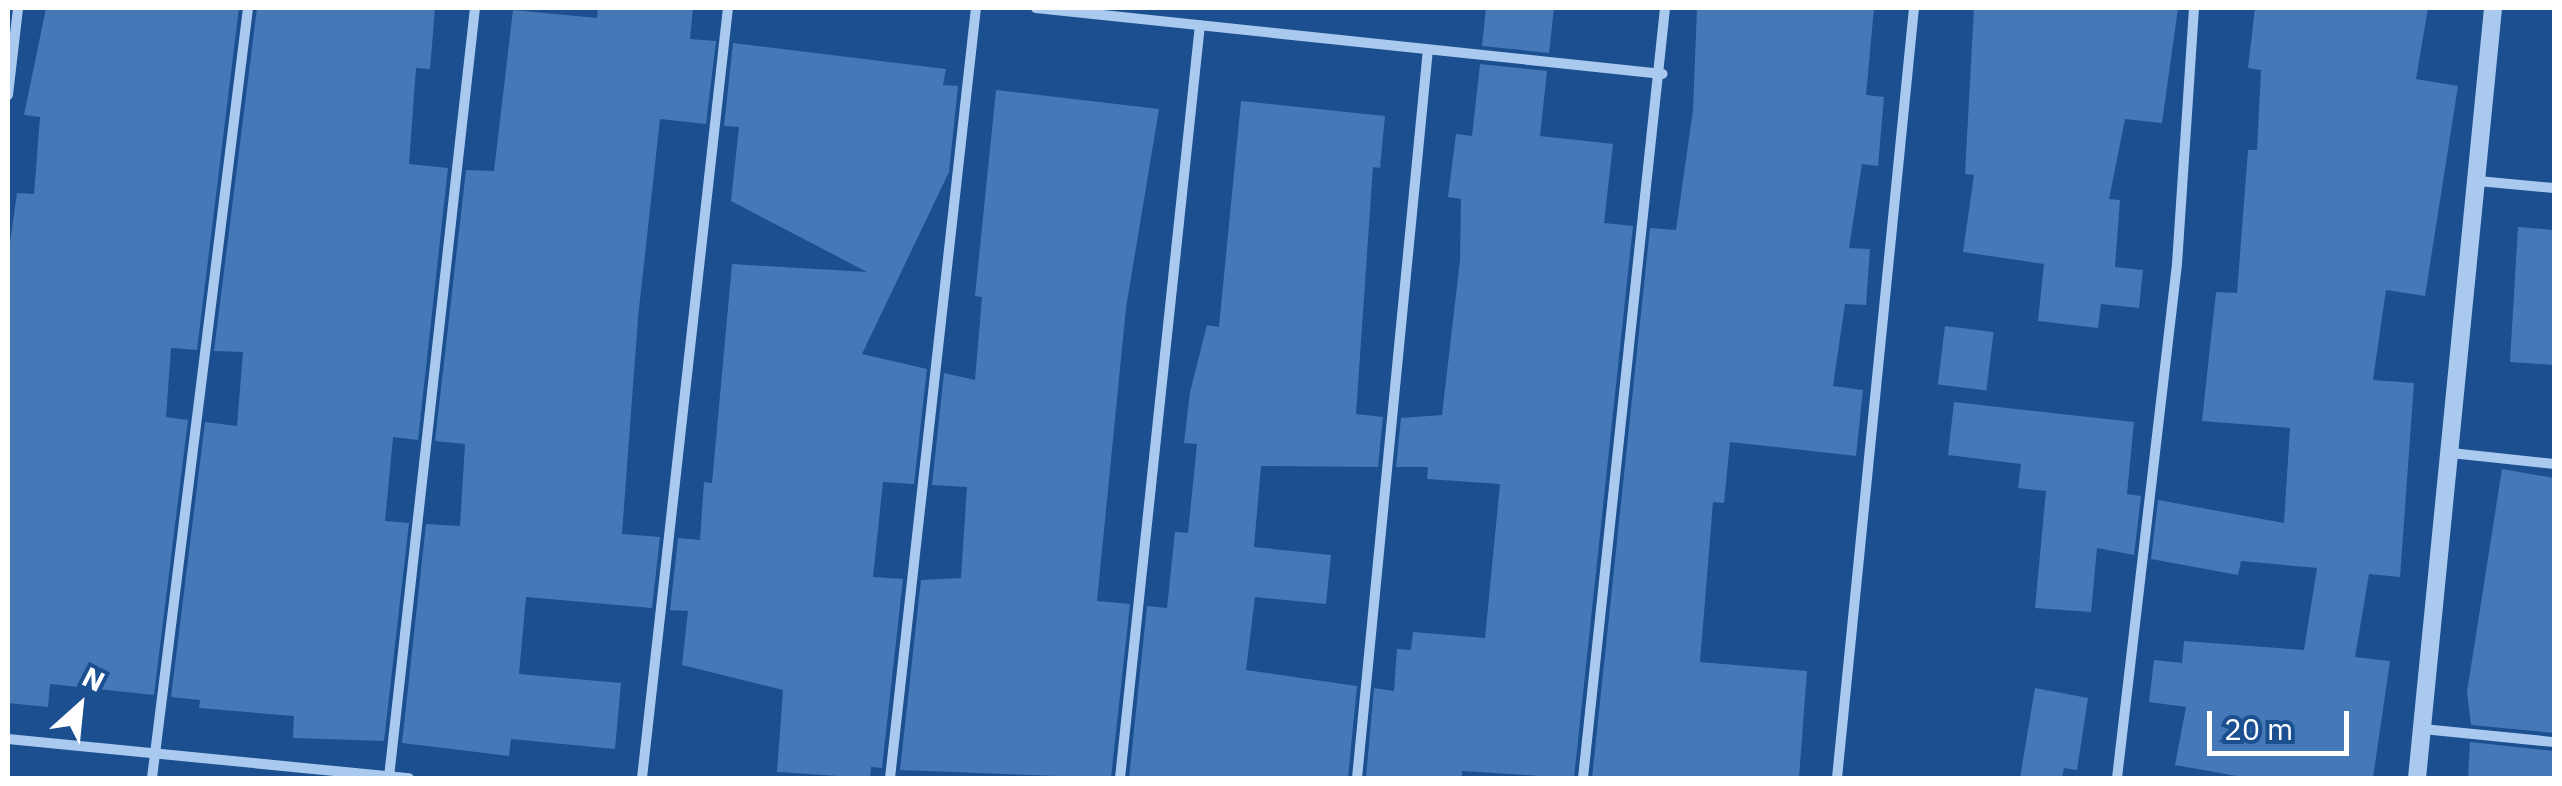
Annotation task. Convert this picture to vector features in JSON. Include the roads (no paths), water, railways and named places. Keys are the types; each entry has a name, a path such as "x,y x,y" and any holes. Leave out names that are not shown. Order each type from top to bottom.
{"street":[{"path":"8,94 18,8"},
{"path":"152,778 248,8"},
{"path":"389,777 474,8"},
{"path":"642,778 728,8"},
{"path":"890,778 976,8"},
{"path":"1036,8 1662,74"},
{"path":"1583,778 1662,74 1665,8"},
{"path":"1837,778 1914,8"},
{"path":"2117,778 2177,264 2194,8"},
{"path":"2417,778 2493,8"},
{"path":"1120,778 1200,26"},
{"path":"1357,778 1428,50"},
{"path":"2478,181 2554,188"},
{"path":"2451,453 2554,464"},
{"path":"2423,729 2554,742"},
{"path":"8,739 408,778"}]}
